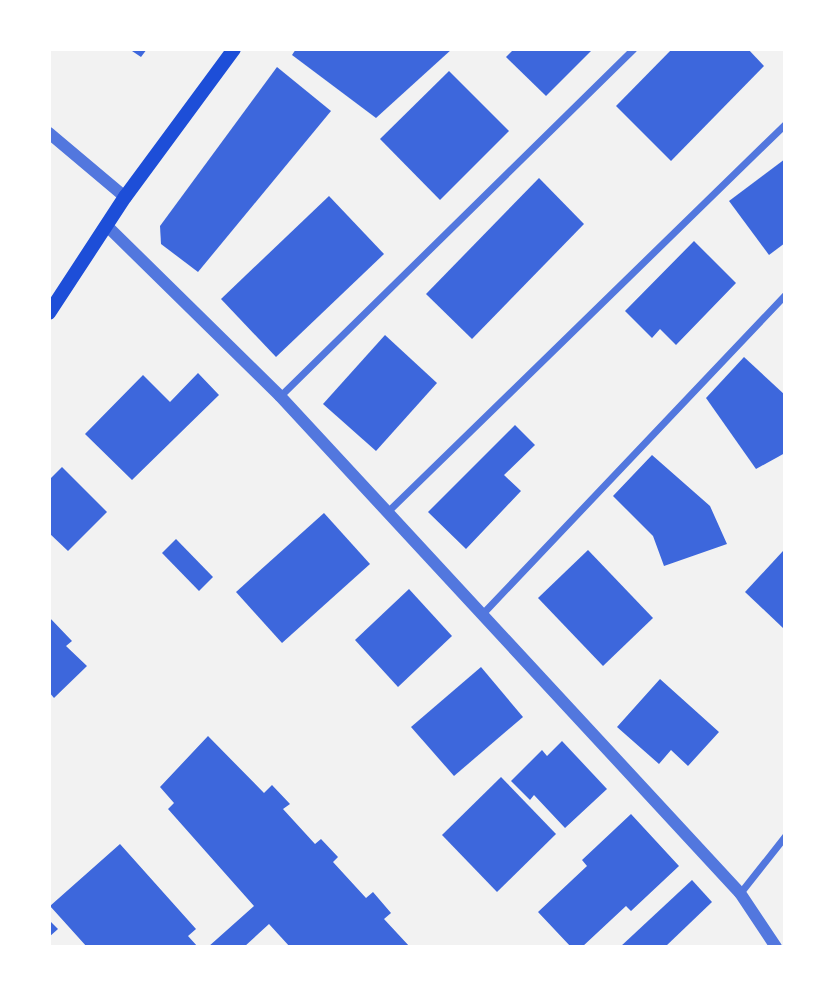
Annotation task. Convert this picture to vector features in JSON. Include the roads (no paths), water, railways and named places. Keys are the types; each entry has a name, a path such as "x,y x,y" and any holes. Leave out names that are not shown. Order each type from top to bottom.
{"main road":[{"path":"49,313 125,197 234,49"}],"street":[{"path":"280,396 633,49"},
{"path":"387,512 785,124"},
{"path":"49,133 125,197"},
{"path":"106,225 280,396 740,893 776,947"},
{"path":"482,614 785,295"},
{"path":"740,893 785,836"}]}
